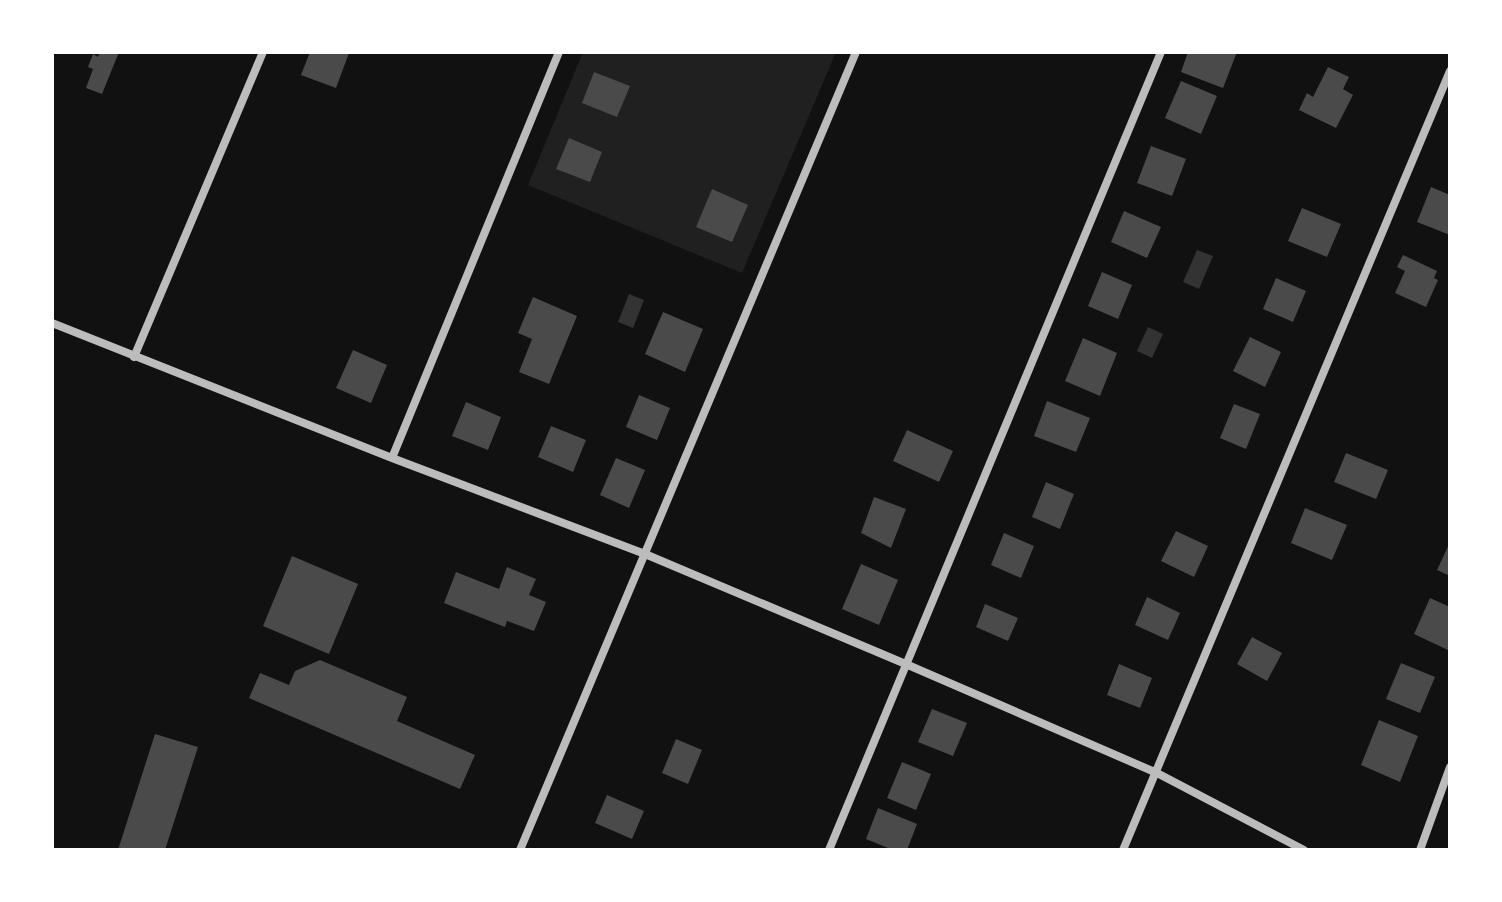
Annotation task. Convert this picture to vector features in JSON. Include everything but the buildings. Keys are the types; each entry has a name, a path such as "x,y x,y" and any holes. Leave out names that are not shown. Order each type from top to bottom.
{"street":[{"path":"134,357 263,52"},
{"path":"392,458 559,52"},
{"path":"520,850 856,52"},
{"path":"829,850 1161,52"},
{"path":"1123,850 1450,71"},
{"path":"52,323 645,554 1157,773 1304,850"},
{"path":"1420,850 1450,767"}],"shaded area":[{"path":"583,52 836,52 742,273 528,185"},
{"path":"1197,250 1213,256 1199,289 1183,282"},
{"path":"629,294 644,300 633,328 618,322"},
{"path":"1148,327 1163,334 1152,358 1137,351"}]}
